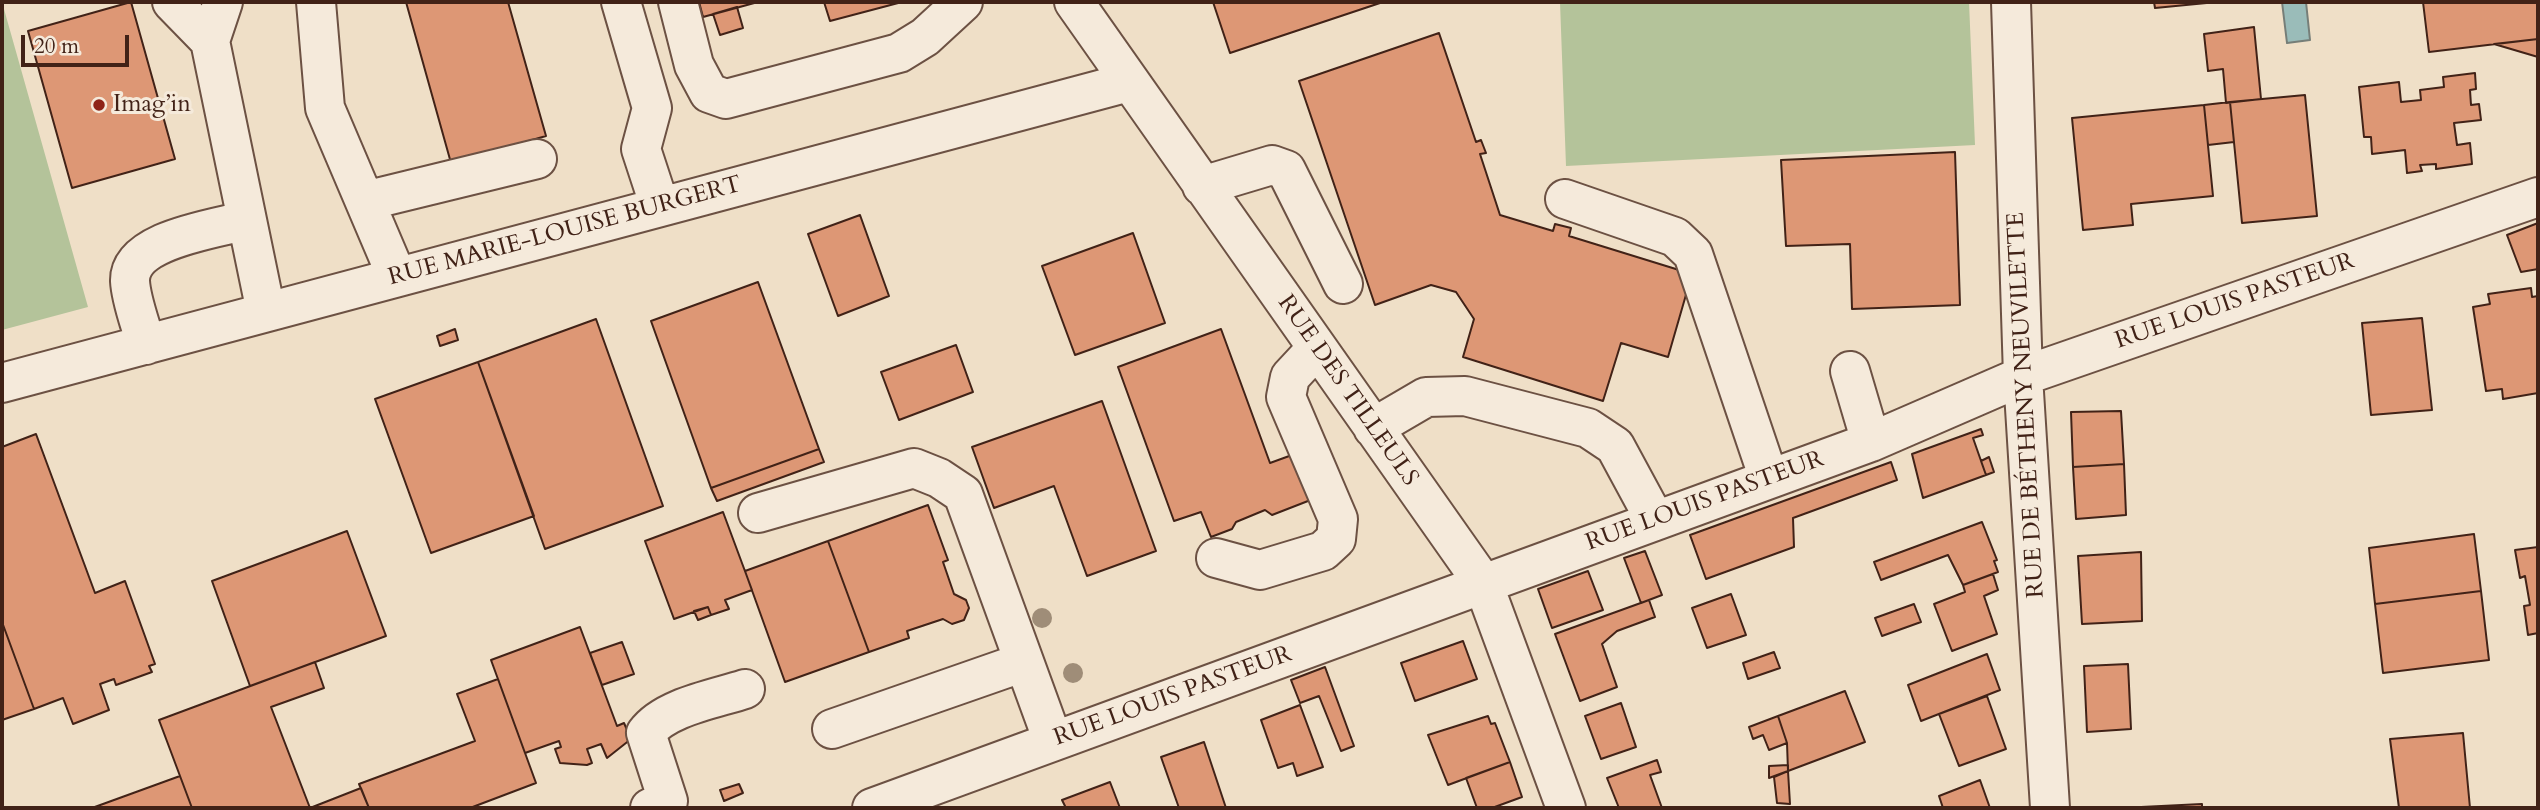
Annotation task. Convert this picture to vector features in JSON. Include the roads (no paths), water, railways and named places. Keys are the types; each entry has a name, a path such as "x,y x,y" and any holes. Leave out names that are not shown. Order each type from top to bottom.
{"street":[{"path":"172,2 210,41"},
{"path":"223,2 210,41 266,312"},
{"path":"316,2 325,108 397,277"},
{"path":"621,2 652,108 641,149 660,207"},
{"path":"678,2 694,65 709,93 726,99 899,53 925,37 963,2"},
{"name":"RUE DES TILLEULS","path":"1074,2 1482,583 1566,808"},
{"name":"RUE DE BÉTHENY NEUVILETTE","path":"2011,2 2023,376 2050,808"},
{"name":"RUE MARIE-LOUISE BURGERT","path":"2,383 1129,82"},
{"path":"365,201 537,159"},
{"path":"1202,186 1272,164 1286,170 1343,284"},
{"name":"RUE LOUIS PASTEUR","path":"872,808 1871,442 2023,376 2538,197"},
{"path":"1565,199 1675,237 1693,254 1769,479"},
{"path":"146,345 130,280 136,262 153,245 247,220"},
{"path":"1216,558 1259,570 1323,551 1336,539 1338,519 1286,397 1290,377 1317,348"},
{"path":"1850,371 1871,442"},
{"path":"1373,428 1426,397 1465,396 1588,428 1615,446 1655,520"},
{"path":"758,513 914,468 939,478 963,494 1053,741"},
{"path":"832,729 1024,662"},
{"path":"663,806 646,733 651,726 675,713 745,689"}],"water":[{"path":"2282,2 2306,2 2310,40 2287,43"}],"place":[{"name":"Imag’in","path":"99,105"}]}
